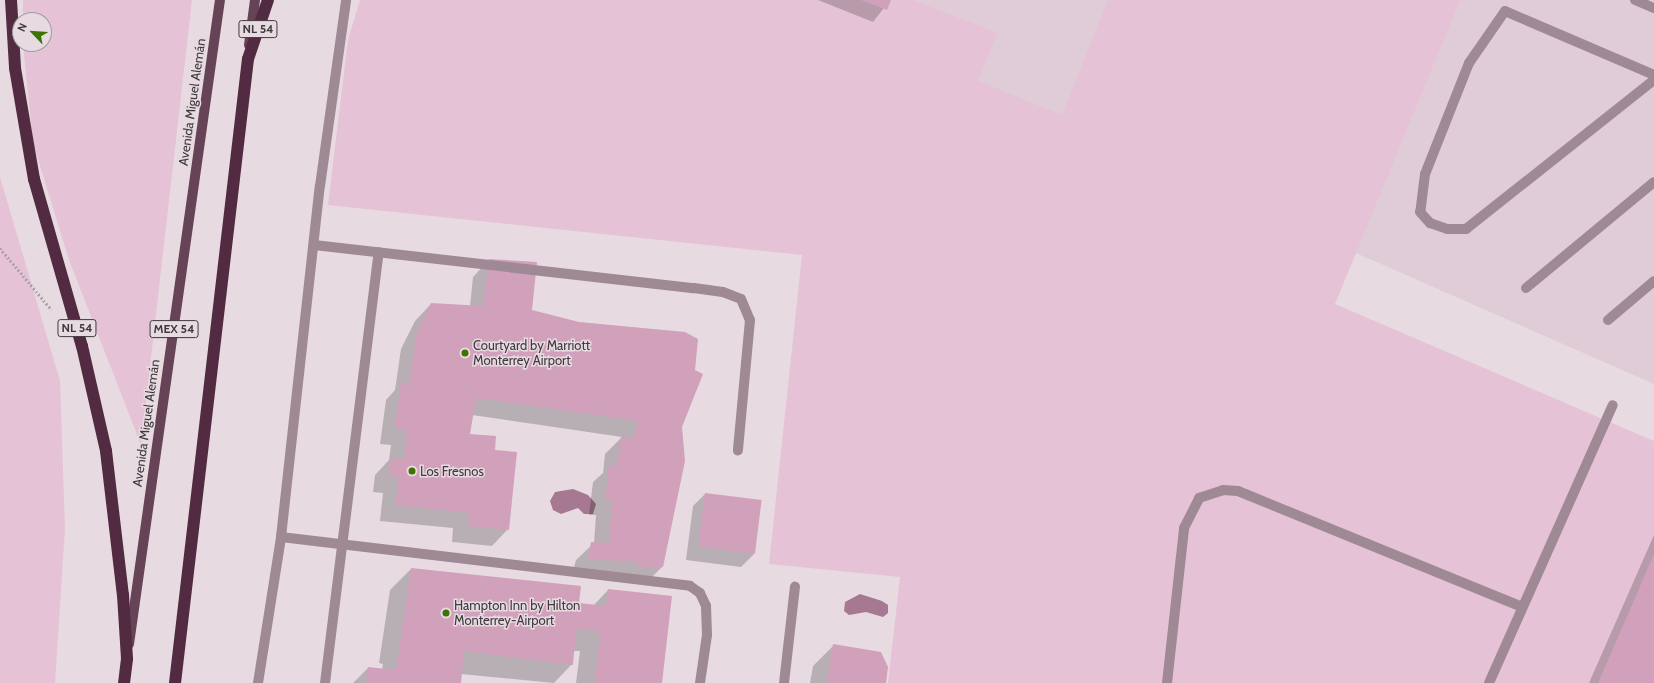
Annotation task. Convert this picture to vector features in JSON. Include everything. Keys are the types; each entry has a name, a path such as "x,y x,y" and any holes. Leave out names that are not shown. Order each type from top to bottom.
{"highway":[{"name":"NL 54","path":"11,0 15,68 34,179 84,354 106,451 127,659"},
{"name":"NL 54","path":"248,59 268,0"},
{"name":"MEX 54","path":"175,683 248,59"},
{"name":"Avenida Miguel Alemán","path":"124,683 127,659"}],"main road":[{"name":"Avenida Miguel Alemán","path":"127,659 220,0"},
{"name":"MEX 54","path":"248,59 255,0"}],"street":[{"path":"258,683 282,537 314,245 346,0"},
{"path":"1635,0 1654,8"},
{"path":"1654,75 1505,11 1470,63 1425,174 1420,212 1430,223 1447,229 1466,229 1654,80"},
{"path":"1526,288 1654,182"},
{"path":"314,245 723,292 741,299 750,320 738,450"},
{"path":"325,683 379,252"},
{"path":"1608,320 1654,281"},
{"path":"1489,683 1613,405"},
{"path":"1168,683 1184,528 1200,498 1223,490 1238,491 1522,607"},
{"path":"282,537 690,586 700,593 706,606 707,635 700,683"},
{"path":"784,683 795,587"}],"path":[{"path":"0,248 53,312"}],"shaded area":[{"path":"23,0 192,0 141,445 69,260 33,143 24,52 52,52 52,12 23,12"},
{"path":"360,0 913,0 997,33 978,81 1062,115 1108,0 1460,0 1335,304 1654,441 1654,683 888,683 900,577 769,564 802,255 328,205 348,40"},
{"path":"780,0 1654,0 1654,384"},
{"path":"0,177 60,381 65,528 55,683 0,683"},
{"path":"573,489 588,495 596,504 593,514 584,514 578,508 561,514 553,510 550,501 555,492"},
{"path":"860,594 882,601 888,605 888,613 883,617 866,612 849,615 844,611 845,602"}],"building":[{"path":"861,0 891,0 887,10"},
{"path":"489,259 537,262 532,310 579,322 685,332 698,339 695,370 703,374 682,427 685,461 663,567 638,567 638,562 588,559 591,542 609,543 612,499 605,499 609,465 617,467 621,437 634,437 638,421 476,398 470,434 496,436 495,450 517,452 509,530 467,526 469,513 395,505 399,477 389,476 391,458 404,459 407,430 395,428 401,383 409,385 417,332 431,303 483,306"},
{"path":"705,493 762,500 755,554 698,547"},
{"path":"1654,554 1654,683 1598,683"},
{"path":"411,568 581,586 579,603 606,606 608,589 672,596 662,683 595,683 600,631 576,629 573,665 464,651 461,683 366,683 368,667 396,670"},
{"path":"833,644 881,652 888,667 886,683 827,683"}],"place":[{"name":"Courtyard by Marriott Monterrey Airport","path":"465,353"},
{"name":"Los Fresnos","path":"412,471"},
{"name":"Hampton Inn by Hilton Monterrey-Airport","path":"446,613"}]}
